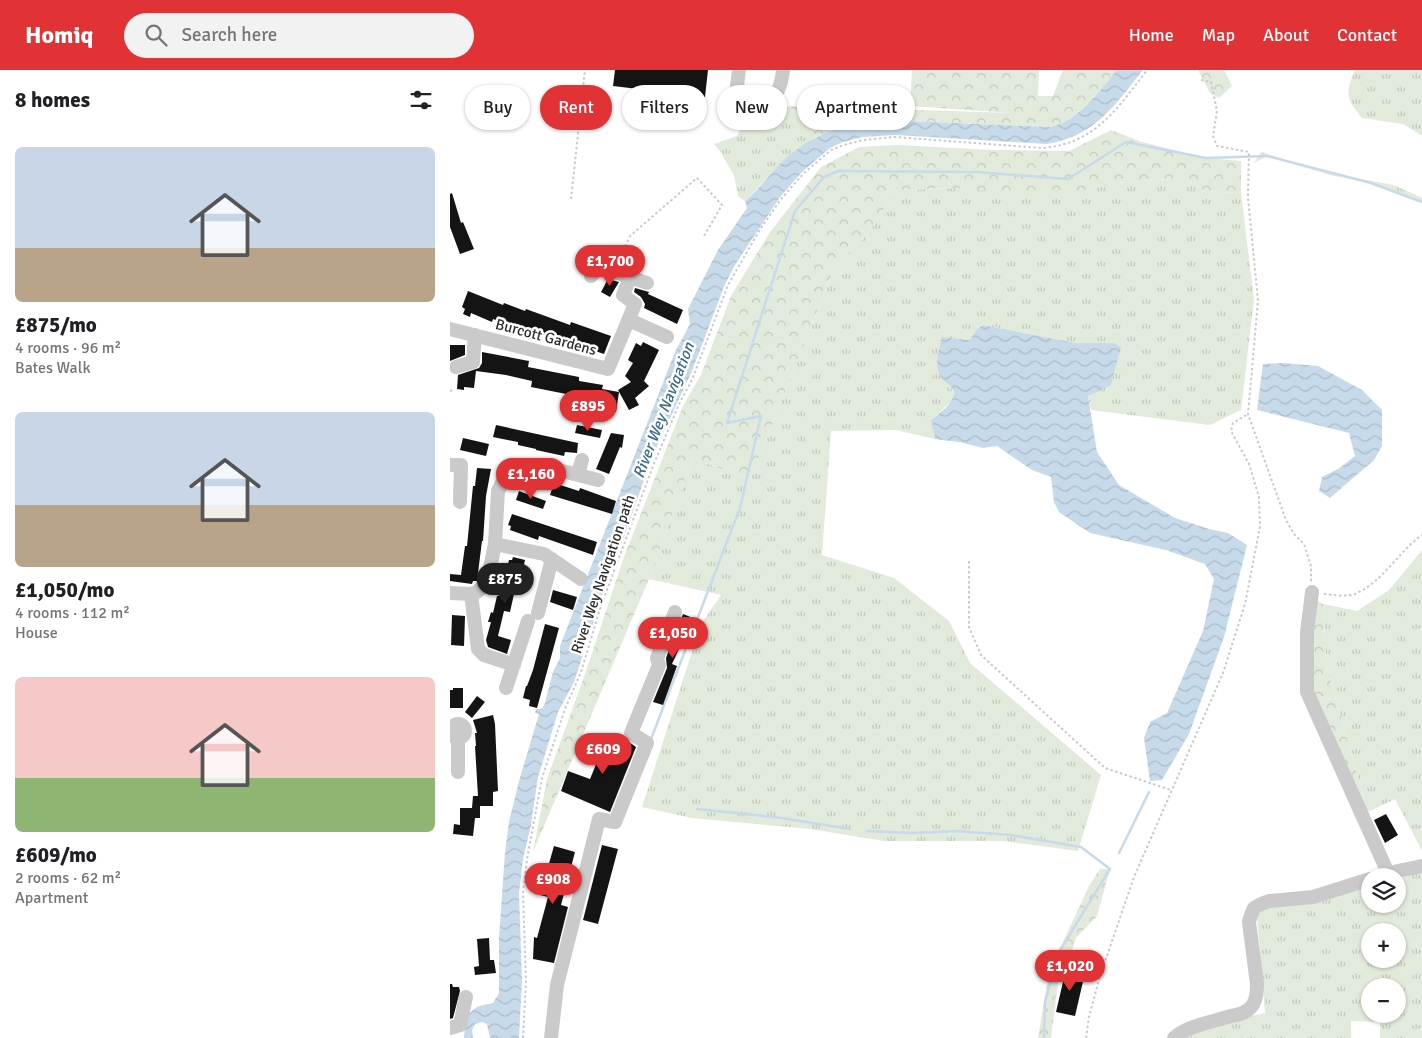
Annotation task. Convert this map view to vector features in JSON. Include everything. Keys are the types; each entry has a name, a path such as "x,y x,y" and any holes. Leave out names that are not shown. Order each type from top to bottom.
{"street":[{"path":"739,70 735,102 763,102 771,100 781,82 783,70"},
{"path":"591,276 600,267 647,283"},
{"path":"630,276 623,295 635,304 630,319 667,337"},
{"name":"Burcott Gardens","path":"450,329 608,369 630,319"},
{"path":"456,367 473,362 475,335"},
{"path":"578,474 582,460"},
{"path":"450,464 461,465 460,502"},
{"path":"450,593 471,594 477,592 487,583 495,544 498,491 504,478 509,473 523,466 539,466 598,480"},
{"path":"495,544 536,552 552,559 581,578"},
{"path":"506,688 533,617 552,559"},
{"path":"1312,592 1307,632 1307,692 1381,868"},
{"path":"471,594 478,649 484,655 514,665"},
{"path":"551,1038 558,976 599,819 615,822 647,743 631,734 659,665 657,658 675,612"},
{"path":"453,732 458,772"},
{"path":"1406,870 1422,866"},
{"path":"1174,1038 1192,1028 1243,1013 1253,1005 1257,993 1257,984 1249,922 1254,908 1269,901 1313,897 1361,882"},
{"path":"450,1028 460,1025 466,997"}],"path":[{"path":"571,199 585,70"},
{"name":"River Wey Navigation path","path":"523,1038 526,982 523,893 542,778 565,708 581,672 604,600 653,466 680,402 692,380 728,285 759,231 782,198 798,180 831,150 863,140 894,138 1042,148 1056,147 1080,139 1099,127 1124,100 1147,70"},
{"path":"1201,80 1211,82 1216,110 1213,136 1217,146 1250,152 1248,197 1258,300 1248,414 1286,520 1294,534 1304,544 1311,566 1312,592 1334,595 1354,594 1375,582 1409,544 1422,535"},
{"path":"614,272 630,236 697,178 722,205 704,236"},
{"path":"1086,1038 1089,1017 1100,976 1134,877 1223,673 1245,604 1260,527 1259,497 1249,464 1231,431 1233,423 1248,414"},
{"path":"969,561 969,627 981,655 1105,768 1171,790"}],"green space":[{"path":"912,70 1039,70 1038,96 1053,96 1063,70 1117,70 1079,112 1050,127 915,121 915,110 1013,113 915,106 915,85 911,85"},
{"path":"1198,70 1224,70 1232,86 1219,98 1210,93"},
{"path":"1355,70 1422,70 1422,136 1403,124 1362,118 1349,96"},
{"path":"789,106 797,115 797,130 810,130 816,137 787,158 745,201 738,196 734,175 714,144 737,136 740,130 787,130 787,107"},
{"path":"789,106 797,106 797,115"},
{"path":"810,130 833,130 816,137"},
{"path":"1111,130 1142,142 1205,158 1241,161 1241,193 1205,191 1184,178 1117,183 1055,197 956,188 896,190 869,232 835,267 750,480 693,458 649,579 533,852 547,779 584,677 624,557 683,406 701,375 731,296 770,232 821,167 859,147 897,145 994,150 1069,151"},
{"path":"1261,152 1329,173 1394,185 1422,198 1422,202 1371,183 1330,175 1267,156 1254,163"},
{"path":"1184,178 1205,191 1241,193 1254,299 1241,410 1210,425 1091,410 1088,396 1113,343 1076,343 983,325 977,329 970,340 942,337 940,376 950,386 953,392 953,400 931,420 935,439 896,430 831,431 822,555 894,578 949,621 970,663 1101,775 1078,851 1003,841 884,841 810,829 692,818 642,807 701,624 721,595 649,579 693,458 750,480 835,267 869,232 896,190 956,188 1055,196 1117,183"},
{"path":"1422,550 1422,851 1395,799 1368,812 1326,664 1323,604 1357,611 1389,590"},
{"path":"1305,598 1323,604 1326,664 1368,812 1355,817 1304,695"},
{"path":"1100,869 1110,869 1097,916 1076,938 1066,969 1058,983 1051,1038 1038,1038 1049,972 1089,886"},
{"path":"1422,872 1422,1038 1380,1038 1380,1023 1406,1023 1406,978 1361,978 1361,1021 1351,1021 1351,1038 1179,1038 1204,1027 1265,1013 1257,916 1263,907 1361,888 1361,913 1406,913 1406,877"}],"water":[{"name":"River Wey Navigation","path":"1117,70 1143,70 1123,96 1102,118 1091,127 1064,140 1047,144 895,135 863,137 843,142 830,148 802,172 780,197 735,265 725,284 692,371 652,457 609,574 574,682 558,712 538,777 531,825 523,859 519,893 522,981 519,1038 490,1038 487,1024 482,1022 475,1024 472,1030 473,1038 464,1038 467,1019 472,1011 480,1006 493,1003 499,993 499,938 505,852 509,822 519,781 539,714 535,713 536,709 541,709 544,706 553,672 560,658 560,646 675,352 690,324 688,309 718,250 747,208 745,201 796,150 820,135 833,130 915,130 915,121 1050,127 1061,123 1079,112"},
{"path":"983,325 1076,343 1113,343 1121,347 1111,385 1088,396 1097,452 1119,485 1175,518 1228,533 1247,545 1224,637 1189,734 1162,780 1150,781 1144,738 1150,722 1167,713 1203,631 1214,579 1205,564 1166,550 1090,533 1059,512 1054,502 1051,477 1032,470 997,446 983,448 935,439 931,420 948,406 953,397 951,387 941,377 937,366 942,337 970,340 977,329"},
{"path":"1283,363 1318,366 1362,390 1382,410 1382,446 1374,460 1330,498 1319,491 1322,477 1338,469 1355,456 1349,433 1257,410 1263,364"}],"building":[{"path":"615,70 708,70 706,85 613,86"},
{"path":"452,193 461,223 463,222 474,249 460,254 450,227 450,194"},
{"path":"608,279 619,282 610,297 601,292"},
{"path":"635,288 649,292 648,294 683,310 677,324 644,308 645,304 641,297 634,292"},
{"path":"468,291 503,305 504,303 525,311 526,309 570,325 571,322 611,336 604,354 560,339 559,341 516,325 515,328 493,319 492,322 471,313 470,317 463,314 465,309 462,307"},
{"path":"643,342 659,350 644,381 649,386 635,398 639,405 629,410 618,390 631,382 625,376 633,363 628,360 636,343 641,346"},
{"path":"450,345 465,345 465,355 450,361"},
{"path":"482,352 529,361 528,367 579,377 579,381 603,385 602,389 619,392 616,412 605,410 606,405 580,401 581,397 531,387 532,381 506,375 476,371 474,388 464,387 464,390 457,389 458,375 479,368 482,363"},
{"path":"496,425 578,443 577,453 565,452 564,456 518,445 518,442 493,437"},
{"path":"577,425 602,430 600,438 575,433"},
{"path":"611,433 624,435 622,448 620,447 609,474 596,469"},
{"path":"463,438 489,444 486,456 460,450"},
{"path":"477,468 491,469 486,496 483,541 477,581 473,581 472,584 450,581 450,574 461,575 465,546 467,546 473,486 475,486"},
{"path":"554,483 579,491 580,488 616,501 612,514 550,495"},
{"path":"519,491 546,501 543,509 516,500"},
{"path":"512,514 597,542 593,555 539,536 538,540 510,530 511,526 508,525"},
{"path":"513,557 525,560 517,595 514,594 510,612 504,611 498,636 511,640 507,654 488,647 486,640 491,622 488,622 491,612 493,613 497,596 500,596 509,560 512,560"},
{"path":"553,590 577,597 573,610 550,602"},
{"path":"683,614 693,618 672,664 677,666 663,705 653,702 667,668 666,658"},
{"path":"452,615 465,616 464,646 451,645"},
{"path":"545,624 559,628 537,708 529,706 530,700 523,698 533,670"},
{"path":"453,688 463,688 463,708 450,708 450,690 453,690"},
{"path":"477,696 485,702 472,718 465,712"},
{"path":"493,715 498,791 493,792 493,806 480,806 480,818 475,818 473,836 453,834 454,824 460,825 460,808 472,808 473,796 478,796 475,746 475,733 477,733 473,720"},
{"path":"609,733 626,740 636,747 610,812 561,791 568,771 590,779"},
{"path":"1386,814 1398,835 1385,843 1374,820"},
{"path":"602,845 618,849 598,924 583,920"},
{"path":"554,846 575,852 561,905 568,907 554,963 533,959 534,937 537,938 548,897 540,895"},
{"path":"489,938 490,960 494,960 496,973 475,975 474,967 479,966 477,939"},
{"path":"1066,969 1085,973 1075,1016 1056,1012"},
{"path":"450,984 453,987 459,987 460,991 453,1018 450,1019"}],"waterway":[{"path":"651,739 740,508 761,416 727,423 795,211 824,177 838,171 976,172 1068,179 1126,142 1206,158 1267,156 1371,183 1422,202"},
{"path":"1119,853 1149,792"},
{"path":"697,809 775,817 850,829"},
{"path":"867,831 912,833 957,831 1011,835 1081,847 1110,869 1059,952 1045,1002 1044,1038"}]}
